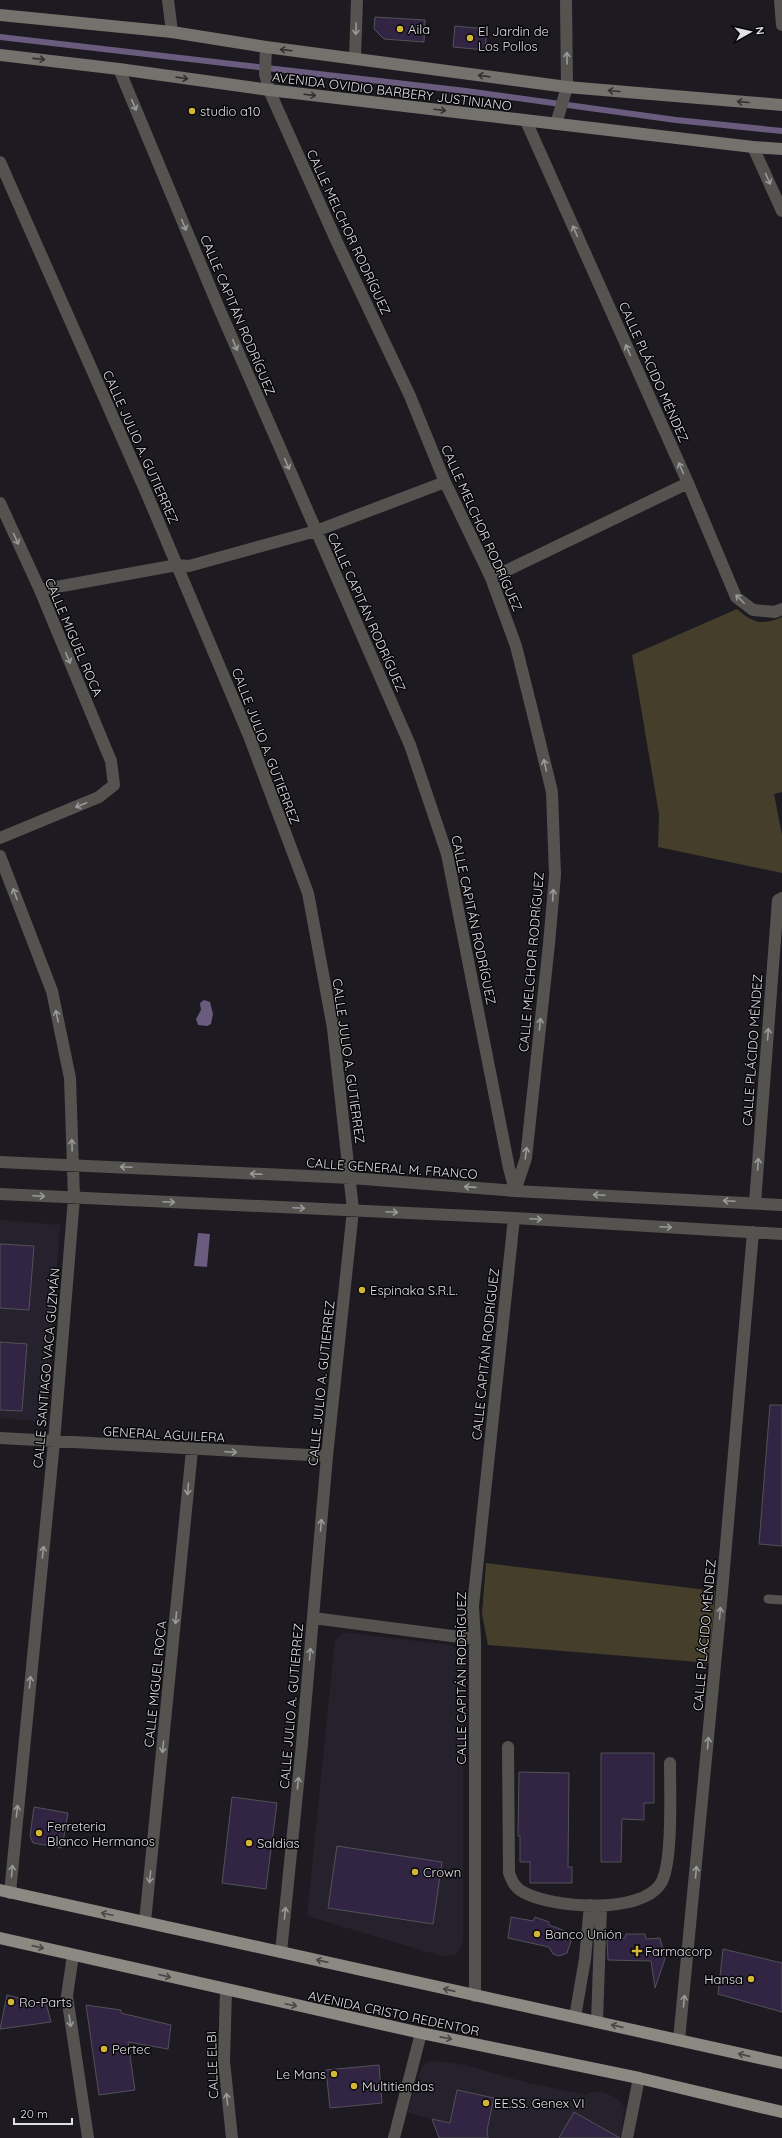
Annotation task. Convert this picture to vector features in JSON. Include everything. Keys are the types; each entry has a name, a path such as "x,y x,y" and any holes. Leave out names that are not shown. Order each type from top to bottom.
{"main road":[{"path":"5,1891 782,2063"},
{"name":"AVENIDA CRISTO REDENTOR","path":"0,1938 420,2033 639,2078 782,2112"},
{"path":"745,2103 782,2103"}],"street":[{"path":"168,0 172,32"},
{"path":"355,58 357,0"},
{"path":"556,124 566,92 566,0"},
{"path":"780,0 782,26"},
{"name":"AVENIDA OVIDIO BARBERY JUSTINIANO","path":"0,15 172,32 266,52 355,58 566,92 782,105"},
{"name":"CALLE MELCHOR RODRÍGUEZ","path":"266,52 265,74 269,90 336,240 410,396 445,482 491,578 516,646 552,799 554,875 550,944 526,1158 515,1190"},
{"name":"AVENIDA OVIDIO BARBERY JUSTINIANO","path":"0,55 119,69 269,90 526,121 782,149"},
{"name":"CALLE CAPITÁN RODRÍGUEZ","path":"119,69 218,306 410,745 447,854 509,1168 515,1190"},
{"name":"CALLE PLÁCIDO MÉNDEZ","path":"526,121 688,484 736,597 753,610 778,610"},
{"path":"753,147 782,211"},
{"name":"CALLE JULIO A. GUTIERREZ","path":"0,162 177,565 249,736 308,893 333,1028 354,1210 328,1456 281,1952"},
{"path":"40,590 177,565 189,566 316,531 445,482"},
{"path":"491,578 688,484"},
{"name":"CALLE MIGUEL ROCA","path":"0,503 40,590 111,761 114,784 99,797 0,838"},
{"name":"CALLE SANTIAGO VACA GUZMÁN","path":"0,856 52,991 70,1078 74,1198 54,1442 5,1891"},
{"name":"CALLE PLÁCIDO MÉNDEZ","path":"754,1203 780,899"},
{"name":"CALLE GENERAL M. FRANCO","path":"0,1162 351,1178 515,1190 782,1205"},
{"path":"0,1194 514,1218 782,1234"},
{"name":"CALLE CAPITÁN RODRÍGUEZ","path":"475,1996 476,1638 472,1606 514,1218"},
{"name":"CALLE PLÁCIDO MÉNDEZ","path":"679,2040 721,1608 753,1232"},
{"name":"GENERAL AGUILERA","path":"0,1438 192,1450 328,1456"},
{"name":"CALLE MIGUEL ROCA","path":"145,1922 192,1450"},
{"path":"313,1618 476,1638"},
{"path":"508,1747 509,1873 514,1884 523,1892 535,1897 596,1906 625,1904 649,1893 660,1885 665,1874 668,1855 670,1763"},
{"path":"575,2017 596,1906"},
{"path":"596,1906 597,2022"},
{"path":"73,1955 66,1996 88,2138"},
{"name":"CALLE ELBI","path":"226,1990 224,2061 232,2138"},
{"path":"394,2138 420,2033"},
{"path":"627,2138 639,2078"}],"lane":[{"path":"768,1599 782,1600"}],"shaded area":[{"path":"737,609 758,622 769,622 782,617 782,792 774,794 782,835 782,873 658,847 659,814 632,655"},
{"path":"204,1000 210,1002 213,1014 211,1024 207,1026 198,1025 196,1019 201,1010 200,1003"},
{"path":"0,1220 60,1225 45,1422 0,1418"},
{"path":"198,1233 210,1234 207,1267 194,1266"},
{"path":"486,1563 715,1591 710,1663 488,1645 482,1614"},
{"path":"343,1632 450,1645 463,1653 463,1942 456,1955 441,1956 307,1916 335,1641"},
{"path":"438,2061 464,2065 525,2082 586,2095 590,2092 603,2092 618,2099 625,2108 620,2138 470,2138 472,2127 407,2112 421,2069 427,2062"}],"building":[{"path":"375,17 425,20 424,42 384,39 374,29"},
{"path":"455,26 487,29 485,50 453,47"},
{"path":"0,1244 34,1246 29,1310 0,1308"},
{"path":"0,1342 27,1344 22,1411 0,1410"},
{"path":"770,1405 782,1405 782,1546 759,1544"},
{"path":"601,1753 654,1753 654,1803 644,1803 644,1820 622,1819 621,1862 601,1862"},
{"path":"519,1772 569,1773 568,1867 572,1867 572,1883 530,1883 530,1862 520,1862 520,1836 518,1836"},
{"name":"Saldias","path":"232,1797 277,1803 266,1889 222,1883"},
{"path":"34,1807 68,1813 62,1848 33,1843 30,1836"},
{"path":"337,1846 442,1862 433,1924 328,1908"},
{"name":"Banco Unión","path":"511,1917 533,1921 535,1917 549,1922 549,1925 563,1930 571,1941 567,1953 559,1956 553,1954 549,1947 508,1938"},
{"name":"Farmacorp","path":"626,1934 645,1934 646,1939 660,1938 662,1946 667,1953 655,1988 651,1961 608,1960 607,1939 625,1938"},
{"name":"Hansa","path":"723,1949 782,1963 782,2012 718,1994"},
{"path":"7,1995 35,2002 45,1999 51,2022 0,2029"},
{"name":"Pertec","path":"86,2005 121,2010 121,2013 171,2025 168,2049 128,2042 135,2090 99,2095"},
{"name":"Multitiendas","path":"379,2065 382,2103 330,2108 326,2070"},
{"path":"457,2090 494,2098 487,2130 488,2138 439,2138 432,2119 450,2123"},
{"path":"574,2112 620,2138 559,2138"}],"waterway":[{"path":"0,37 466,91 676,120 782,131"}],"place":[{"name":"Aila","path":"400,29"},
{"name":"El Jardin de Los Pollos","path":"470,38"},
{"name":"studio a10","path":"192,111"},
{"name":"Espinaka S.R.L.","path":"362,1290"},
{"name":"Ferreteria Blanco Hermanos","path":"39,1833"},
{"name":"Saldias","path":"249,1843"},
{"name":"Crown","path":"415,1872"},
{"name":"Banco Unión","path":"537,1934"},
{"name":"Farmacorp","path":"637,1951"},
{"name":"Hansa","path":"751,1979"},
{"name":"Ro-Parts","path":"11,2002"},
{"name":"Pertec","path":"104,2049"},
{"name":"Le Mans","path":"334,2074"},
{"name":"Multitiendas","path":"354,2086"},
{"name":"EE.SS. Genex VI","path":"486,2103"}]}
